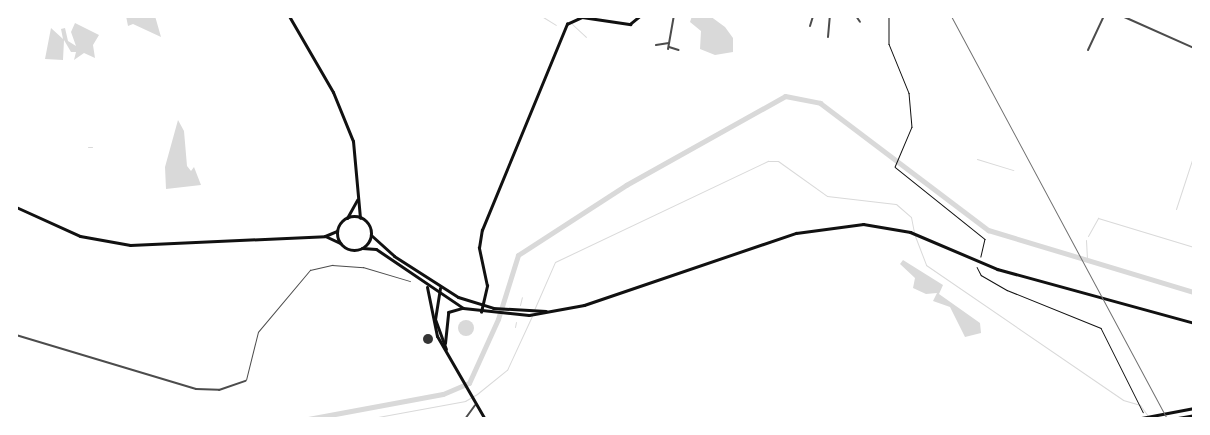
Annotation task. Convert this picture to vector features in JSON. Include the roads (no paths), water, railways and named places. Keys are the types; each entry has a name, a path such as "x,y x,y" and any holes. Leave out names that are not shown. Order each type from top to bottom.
{"highway":[{"path":"288,16 333,92 353,141 360,218 371,235 440,288 482,306 538,312 584,305 796,233 863,224 910,232 997,269 1194,323"},
{"path":"16,206 60,229 113,243 324,236 337,231 347,218 357,199"},
{"path":"347,218 360,218"},
{"path":"337,231 340,243"},
{"path":"362,248 371,235"},
{"path":"324,236 352,250 362,248 376,250 427,287 462,308 507,315 529,315 538,312"},
{"path":"427,287 431,321 469,396 485,419"},
{"path":"430,300 440,288"},
{"path":"437,293 435,319 447,352"},
{"path":"445,344 448,312 462,308"},
{"path":"1137,419 1194,408"},
{"path":"1172,419 1194,415"}],"main road":[{"path":"481,312 487,284 480,248 482,230 567,24 582,17 630,24 640,16"}],"street":[{"path":"674,16 668,48 679,50"},
{"path":"810,26 812,16"},
{"path":"823,34 828,35 830,16"},
{"path":"858,16 860,22"},
{"path":"1088,50 1104,16"},
{"path":"1122,16 1194,48"},
{"path":"656,46 669,43"},
{"path":"16,336 196,389 219,390 245,381"},
{"path":"465,419 476,405"}],"lane":[{"path":"245,381 258,332 310,270 353,266 410,281"}],"waterway":[{"path":"543,17 556,25"},
{"path":"572,24 586,37"},
{"path":"308,419 443,394 469,383 498,319 518,255 626,185 785,96 820,103 988,230 1194,292"},
{"path":"1176,209 1194,154"},
{"path":"977,159 1013,170"},
{"path":"534,310 555,262 768,161 778,161 827,196 896,204 911,217 914,232"},
{"path":"1088,236 1098,218 1194,247"},
{"path":"915,236 926,265 1123,400 1140,405 1150,419"},
{"path":"1086,240 1087,260"},
{"path":"520,305 522,297"},
{"path":"367,419 465,401 477,394 507,370 532,316"},
{"path":"515,327 516,322"}],"railway":[{"path":"951,16 1167,419"}]}
